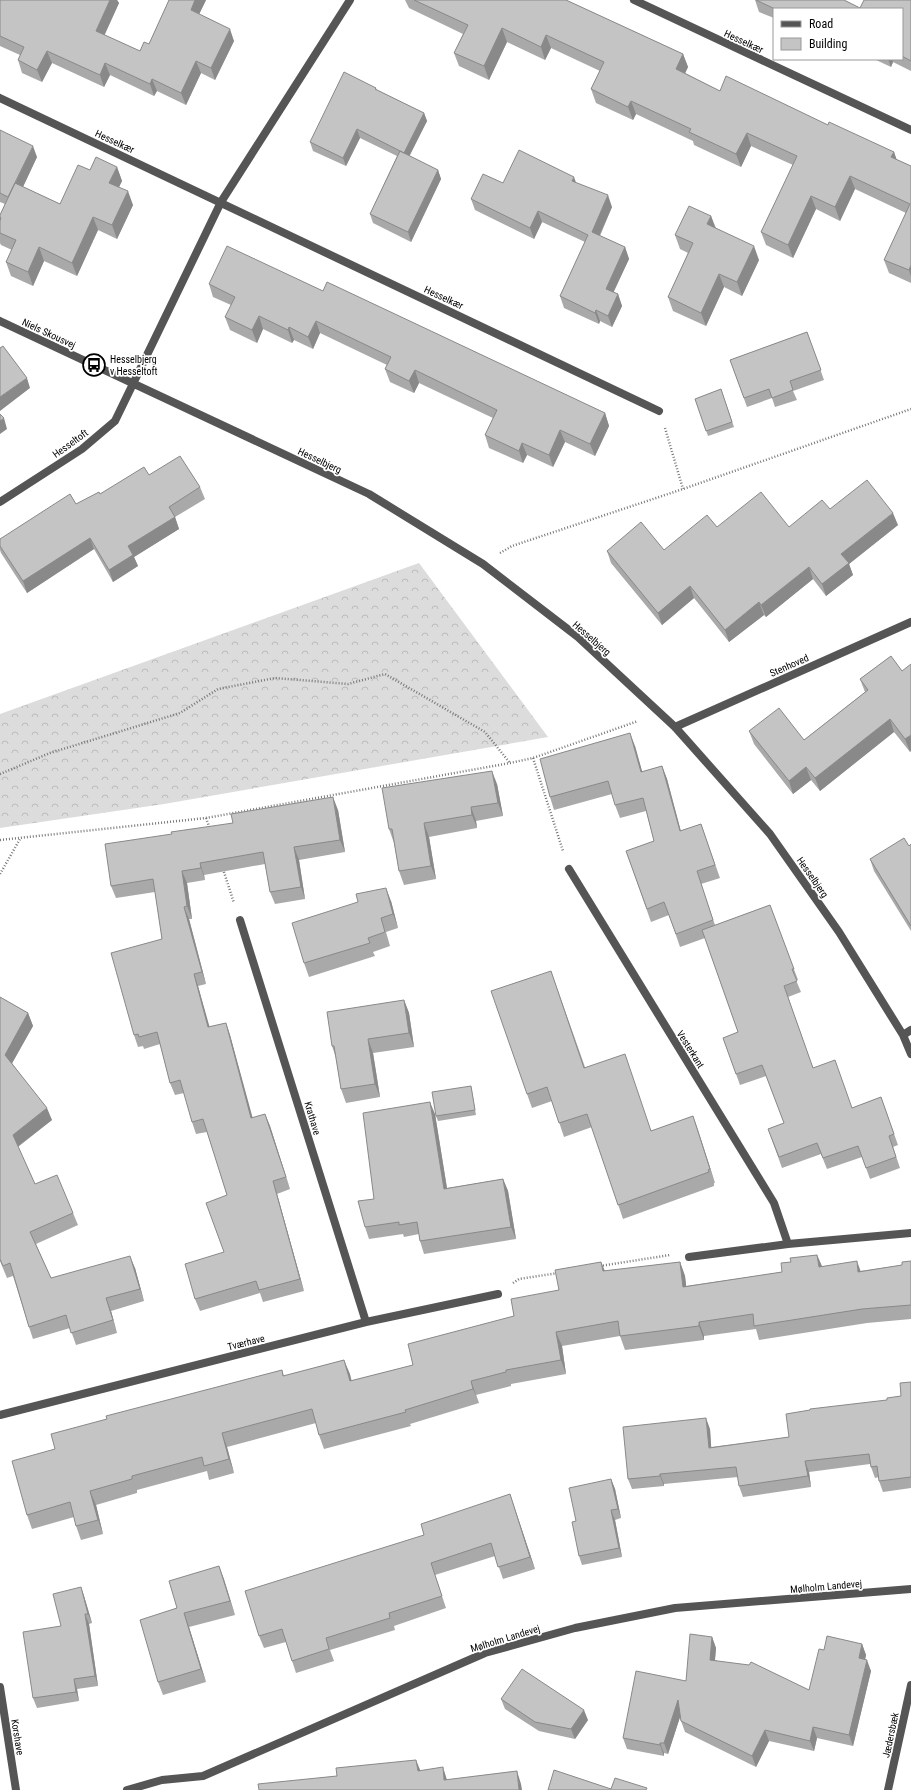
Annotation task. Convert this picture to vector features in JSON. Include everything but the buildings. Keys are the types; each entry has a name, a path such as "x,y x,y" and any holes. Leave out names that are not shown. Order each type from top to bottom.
{"street":[{"path":"133,383 221,202 350,0"},
{"name":"Hesselkær","path":"634,0 911,130"},
{"name":"Hesselkær","path":"0,98 659,411"},
{"name":"Niels Skousvej","path":"0,321 133,383"},
{"name":"Hesseltoft","path":"0,502 82,449 115,421 133,383"},
{"name":"Hesselbjerg","path":"133,383 369,494 483,564 578,637 675,727 770,834 839,932 903,1035 911,1054"},
{"name":"Stenhoved","path":"675,727 911,622"},
{"name":"Vesterkant","path":"569,869 774,1203 788,1244"},
{"name":"Krathave","path":"240,920 366,1322"},
{"path":"903,1035 911,1030"},
{"path":"689,1257 788,1244 911,1233"},
{"name":"Tværhave","path":"0,1415 366,1322 498,1294"},
{"name":"Mølholm Landevej","path":"127,1790 162,1780 203,1776 485,1653 575,1628 675,1608 911,1589"},
{"name":"Jædersbæk","path":"888,1790 911,1685"},
{"name":"Korshave","path":"0,1688 16,1790"}],"path":[{"path":"483,564 512,546 683,489 911,409"},
{"path":"659,411 683,489"},
{"path":"0,774 50,753 180,713 218,689 275,678 348,684 385,674 485,732 510,763"},
{"path":"0,840 206,818 533,758 638,721 675,727"},
{"path":"533,758 569,869"},
{"path":"206,818 211,832"},
{"path":"0,874 21,838"},
{"path":"221,862 240,920"},
{"path":"597,1266 674,1254 689,1257"},
{"path":"498,1294 519,1279 566,1271"}],"green space":[{"path":"419,563 548,737 164,804 0,828 0,714"}],"place":[{"name":"Hesselbjerg v Hesseltoft","path":"94,365"}]}
